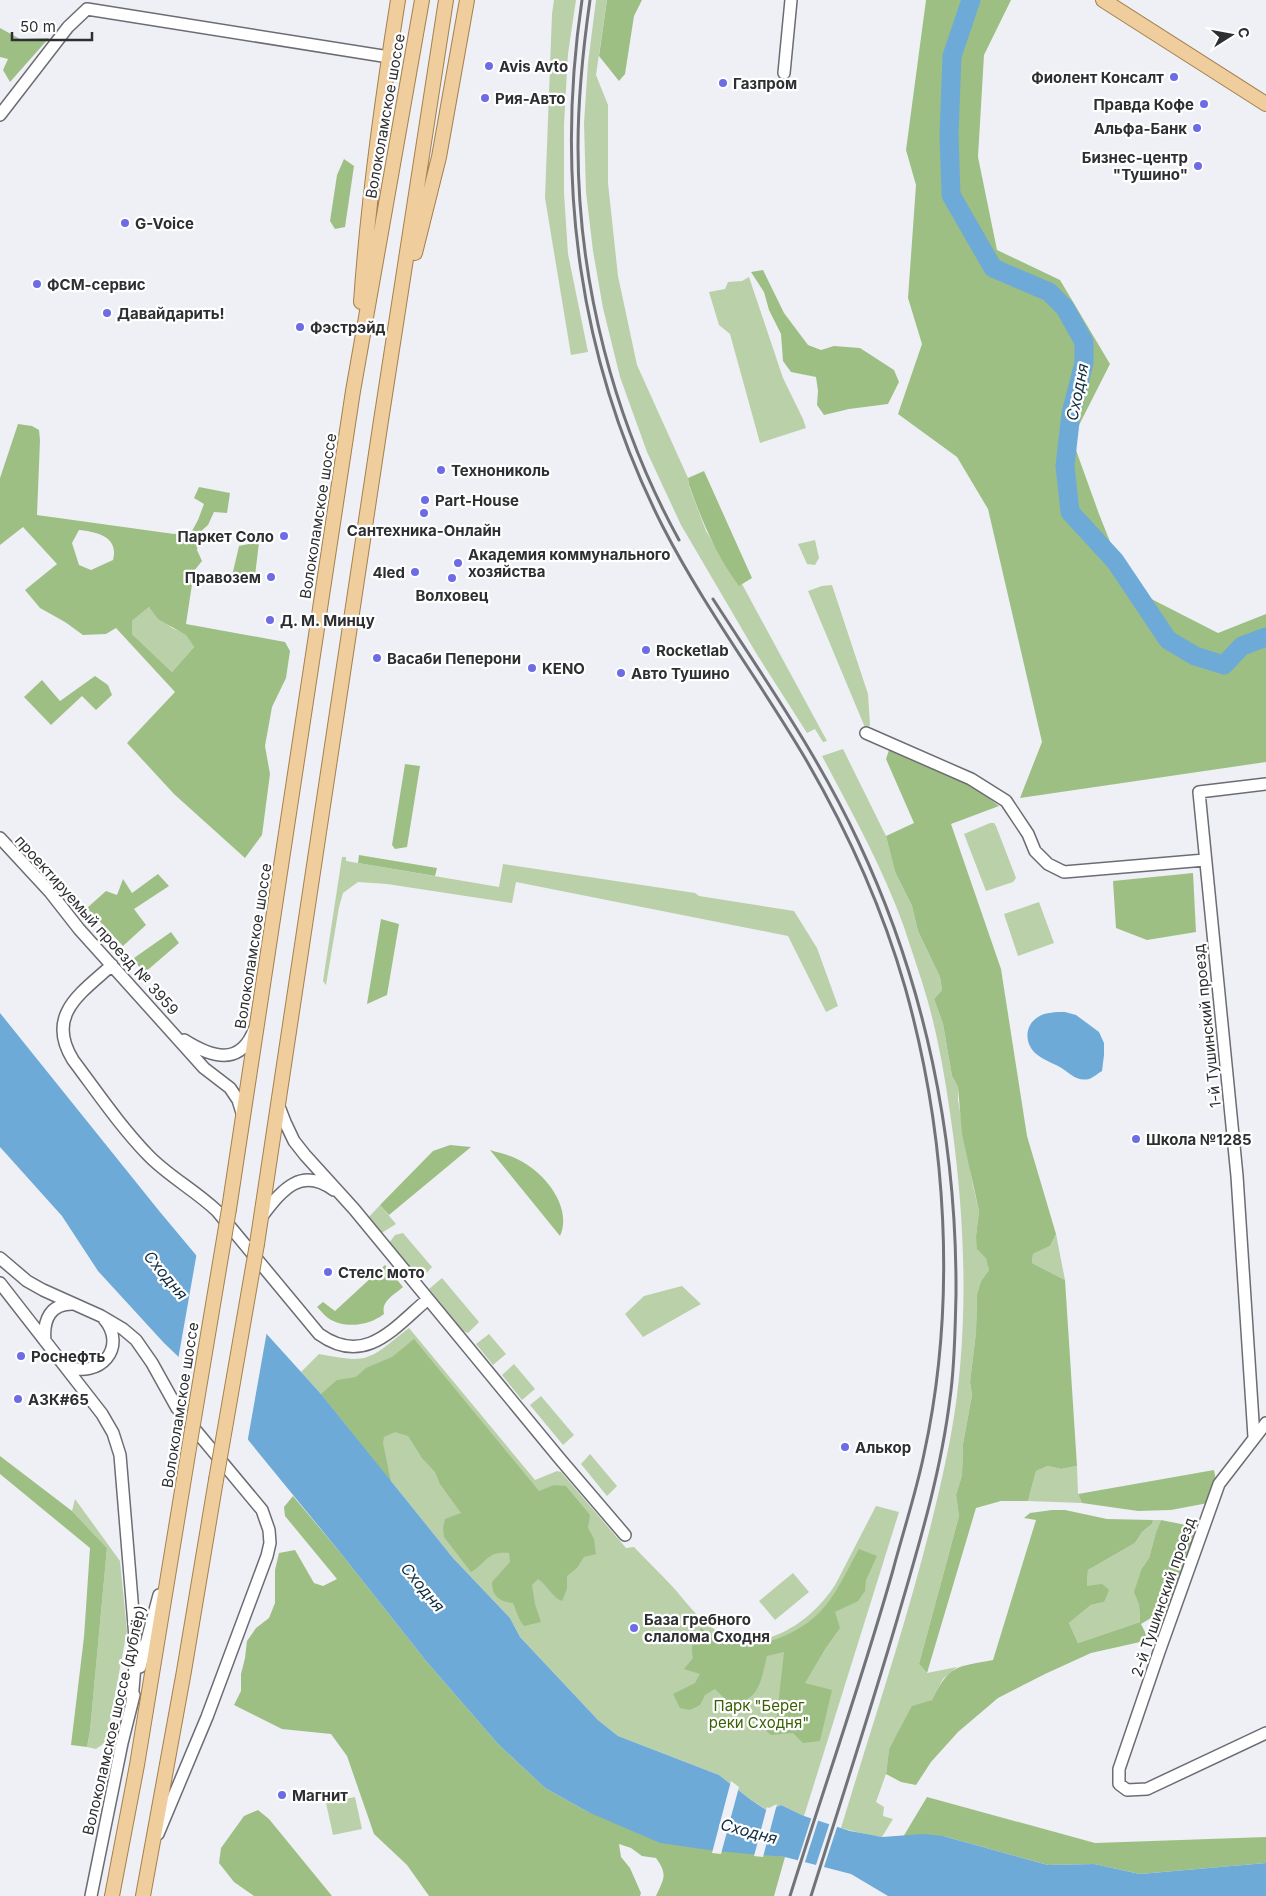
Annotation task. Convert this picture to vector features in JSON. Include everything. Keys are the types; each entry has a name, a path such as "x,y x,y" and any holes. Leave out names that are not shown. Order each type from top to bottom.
{"main road":[{"path":"355,380 365,246 388,57 398,0"},
{"name":"Волоколамское шоссе","path":"112,1896 137,1765 229,1209 355,380 422,0"},
{"path":"143,1896 258,1244 446,0"},
{"path":"396,326 437,165 467,0"},
{"path":"1103,0 1266,104"}],"street":[{"path":"784,73 791,0"},
{"path":"0,115 85,4 388,57"},
{"path":"866,733 971,779 1006,801 1028,834 1035,851 1048,864 1064,872 1205,860"},
{"name":"1-й Тушинский проезд","path":"1254,1437 1237,1176 1199,792 1266,784"},
{"name":"проектируемый проезд № 3959","path":"0,838 50,892 79,928 204,1068 230,1088 238,1100 243,1117"},
{"path":"112,965 72,1002 64,1017 63,1037 66,1049 73,1060 147,1154 162,1168 202,1196 319,1334 330,1342 352,1348 373,1343 428,1299"},
{"name":"проектируемый проезд № 3959","path":"172,1032 200,1050 212,1055 222,1056 233,1054 245,1046 250,1040 258,1020"},
{"path":"278,1104 294,1141 343,1196 625,1535"},
{"path":"262,1216 282,1191 301,1181 320,1182 343,1196"},
{"path":"0,1258 27,1280 43,1290 101,1316 123,1329 136,1340 152,1363 177,1408 255,1502 267,1521 270,1543 267,1556 207,1717 151,1850"},
{"path":"0,1283 102,1414 113,1433 120,1455 136,1653 132,1701"},
{"path":"45,1341 45,1321 49,1314 62,1306 76,1304"},
{"path":"64,1366 87,1370 105,1361 112,1347 112,1340 111,1331 101,1316"},
{"name":"2-й Тушинский проезд","path":"1266,1423 1219,1484 1119,1769 1119,1784 1127,1790 1148,1789 1266,1733"},
{"name":"Волоколамское шоссе (дублёр)","path":"91,1896 140,1665 172,1553"}],"green space":[{"path":"554,0 576,0 568,54 564,124 564,193 568,254 588,352 571,355 545,198"},
{"path":"596,0 607,0 596,75 608,105 608,183 618,276 637,365 688,478 689,486 706,531 739,585 742,584 827,741 823,742 815,729 807,733 756,653 681,525 647,452 620,377 603,308 593,251 586,192 584,123 588,63"},
{"path":"607,0 642,0 634,16 625,74 619,81 599,56"},
{"path":"926,0 1011,0 984,55 978,157 997,250 1060,280 1110,364 1072,439 1128,587 1218,633 1266,614 1266,762 1020,798 1042,742 988,509 957,457 898,414 922,344 908,298 916,185 906,150"},
{"path":"0,28 20,39 49,38 10,82 3,70 8,59 0,57"},
{"path":"344,159 354,166 345,227 335,229 330,221 337,175"},
{"path":"763,270 784,313 808,345 821,350 834,346 860,348 894,370 899,382 888,404 849,409 824,415 817,405 816,377 791,372 783,361 781,334 769,310 764,292 751,272"},
{"path":"749,277 783,378 806,428 760,443 730,334 719,325 709,292 725,289 728,282 742,281"},
{"path":"18,424 32,426 39,430 37,515 174,534 192,531 198,520 204,504 194,498 199,487 230,493 227,513 214,512 208,525 199,533 197,550 202,561 194,571 186,624 285,642 290,651 286,678 272,707 265,746 270,774 262,835 245,858 174,794 127,743 175,692 116,628 106,634 83,635 40,608 25,590 57,564 23,527 0,545 0,478","holes":["79,530 100,534 110,541 114,552 113,560 91,570 79,565 72,543","149,607 158,619 186,635 194,647 172,672 132,634 132,621"]},
{"path":"704,471 752,578 739,586 723,562 710,537 689,485 688,478"},
{"path":"815,540 819,558 815,565 807,564 798,544"},
{"path":"259,542 255,576 237,583 232,576 239,546"},
{"path":"832,585 868,694 870,725 866,730 808,591"},
{"path":"149,607 172,628 186,634 194,647 172,672 132,634 132,621"},
{"path":"95,676 108,685 112,695 96,710 82,696 51,725 24,697 42,680 60,701"},
{"path":"843,749 886,836 895,872 912,906 918,931 940,977 942,990 934,999 943,1024 952,1076 958,1087 958,1100 979,1211 976,1236 987,1258 989,1270 981,1281 977,1294 976,1332 970,1382 972,1395 963,1444 962,1475 956,1495 959,1516 919,1664 927,1673 957,1667 943,1679 932,1700 900,1730 889,1749 886,1774 876,1802 884,1807 883,1816 893,1819 882,1837 841,1828 914,1587 950,1440 956,1402 963,1326 963,1248 953,1134 943,1068 932,1018 896,905 866,840 822,756"},
{"path":"889,750 973,786 999,806 951,824 1001,969 1027,1136 1056,1234 1050,1246 1033,1254 1032,1263 1065,1280 1077,1466 1061,1469 1048,1466 1036,1471 1028,1501 1001,1501 976,1508 927,1673 919,1664 959,1516 956,1495 962,1475 963,1444 972,1395 970,1382 976,1332 977,1294 981,1281 989,1270 986,1258 977,1249 976,1236 979,1211 962,1134 958,1087 952,1076 943,1024 934,999 942,990 940,977 918,931 912,906 895,872 886,836 914,823 886,759"},
{"path":"405,764 420,766 407,847 395,849 392,845"},
{"path":"994,823 996,826 1016,878 1013,882 986,891 964,834"},
{"path":"359,855 437,868 435,876 358,863"},
{"path":"342,857 346,857 346,861 499,887 503,864 695,893 699,896 794,911 817,948 838,1006 826,1012 788,936 516,882 512,903 387,884 358,882 343,893 326,985 323,981"},
{"path":"1193,873 1196,932 1147,940 1116,928 1113,881"},
{"path":"158,874 169,886 134,909 146,925 123,946 87,908 106,891 117,895 123,879 132,893"},
{"path":"1039,902 1054,943 1018,956 1004,914"},
{"path":"381,919 399,924 387,995 367,1004"},
{"path":"171,932 179,943 143,974 134,958"},
{"path":"450,1145 471,1147 389,1215 380,1205 433,1151"},
{"path":"490,1150 519,1160 538,1173 546,1182 554,1192 563,1214 560,1236"},
{"path":"380,1205 396,1224 380,1234 368,1218"},
{"path":"403,1233 432,1267 421,1279 389,1243 395,1235"},
{"path":"1056,1234 1065,1280 1032,1263 1033,1254 1050,1246"},
{"path":"385,1265 403,1287 386,1302 384,1314 378,1318 356,1325 341,1324 328,1318 317,1307 323,1302 335,1311"},
{"path":"442,1278 479,1322 468,1333 463,1331 429,1289"},
{"path":"682,1286 701,1304 643,1337 625,1314 644,1296"},
{"name":"Парк \"Берег реки Сходня\"","path":"409,1328 535,1480 557,1471 561,1472 626,1548 634,1547 710,1627 733,1638 765,1639 795,1625 809,1615 821,1604 835,1585 876,1506 899,1512 804,1816 781,1805 769,1811 751,1800 719,1775 618,1736 598,1720 520,1637 510,1618 453,1558 321,1394 301,1372 319,1354 350,1359 373,1355"},
{"path":"489,1334 506,1354 493,1365 476,1344"},
{"path":"414,1339 539,1491 554,1485 566,1486 590,1515 588,1528 594,1539 596,1554 584,1557 577,1568 567,1576 567,1589 562,1601 538,1579 532,1585 535,1604 541,1622 524,1626 513,1603 500,1600 493,1591 492,1582 510,1562 509,1553 496,1554 487,1558 471,1572 444,1537 445,1519 461,1513 440,1484 435,1472 422,1458 408,1436 395,1432 384,1437 383,1443 391,1482 321,1394 337,1380 356,1377 366,1368 392,1357"},
{"path":"514,1364 535,1389 522,1400 502,1375"},
{"path":"541,1396 574,1435 563,1445 530,1405"},
{"path":"590,1454 617,1486 607,1496 581,1464"},
{"path":"0,1456 72,1511 107,1548 87,1747 71,1745 84,1637 90,1548 0,1474"},
{"path":"1048,1466 1061,1469 1077,1466 1078,1494 1082,1503 1028,1501 1036,1471"},
{"path":"1214,1470 1216,1481 1208,1503 1171,1510 1138,1511 1082,1503 1078,1494"},
{"path":"293,1496 426,1661 498,1744 545,1788 588,1812 755,1853 785,1857 774,1896 656,1896 664,1877 656,1858 642,1856 631,1848 619,1844 621,1857 630,1868 641,1893 640,1896 429,1896 407,1865 374,1834 347,1756 331,1734 282,1729 234,1705 241,1691 241,1674 247,1641 256,1628 269,1618 275,1603 275,1570 279,1553 295,1550 314,1583 323,1586 337,1579 285,1516 284,1507"},
{"path":"75,1499 120,1561 127,1631 106,1742 96,1749 87,1747 107,1548 72,1511"},
{"path":"1065,1510 1107,1519 1153,1520 1152,1524 1142,1532 1135,1543 1088,1570 1087,1586 1102,1584 1109,1590 1104,1602 1091,1605 1069,1623 1078,1643 1140,1622 1139,1604 1134,1592 1142,1568 1149,1558 1161,1520 1186,1525 1194,1537 1166,1619 1151,1618 1141,1624 1149,1640 1091,1653 998,1698 958,1732 931,1762 916,1785 901,1782 886,1774 889,1749 912,1706 932,1700 949,1673 955,1669 993,1660 1036,1520 1024,1518 1030,1513"},
{"path":"1153,1520 1161,1520 1149,1558 1142,1568 1139,1604 1140,1622 1078,1643 1069,1623 1091,1605 1104,1602 1087,1586 1088,1570 1135,1543 1142,1532 1152,1524"},
{"path":"859,1549 877,1556 866,1580 865,1591 858,1601 835,1612 840,1628 805,1683 832,1690 820,1741 803,1743 793,1733 771,1735 765,1730 774,1725 777,1715 784,1652 767,1656 758,1688 748,1699 730,1704 715,1689 705,1695 700,1705 690,1710 680,1708 673,1694 695,1683 700,1674 684,1669 693,1658 693,1642 701,1628 715,1637 730,1643 746,1644 762,1643 794,1632 808,1623 826,1605 837,1590"},
{"path":"793,1573 809,1592 775,1620 759,1601"},
{"path":"355,1797 362,1829 333,1835 326,1803"},
{"path":"927,1797 1095,1843 1266,1837 1266,1863 1140,1874 1094,1864 1048,1865 943,1836 903,1837"},
{"path":"258,1810 269,1819 332,1896 254,1896 234,1882 219,1863 221,1848 244,1816"}],"water":[{"path":"1065,1012 1076,1015 1099,1032 1104,1043 1102,1071 1091,1078 1084,1080 1073,1076 1035,1053 1029,1044 1028,1029 1034,1020 1044,1014"},
{"path":"0,1013 206,1267 321,1394 453,1558 510,1618 520,1637 598,1720 618,1736 719,1775 768,1811 781,1805 804,1816 850,1831 882,1837 923,1834 943,1836 1048,1865 1094,1864 1140,1874 1266,1863 1266,1896 888,1896 851,1874 785,1857 716,1851 660,1843 588,1812 545,1788 498,1744 426,1661 186,1364 164,1343 98,1271 62,1216 0,1147"}],"pier":[{"path":"197,1252 267,1331 247,1444 178,1360"},
{"path":"731,1781 739,1787 721,1854 712,1853"},
{"path":"777,1804 763,1857 754,1856 767,1807 769,1808"},
{"path":"812,1816 819,1818 804,1865 797,1863"},
{"path":"830,1822 838,1824 823,1870 815,1868"}],"waterway":[{"name":"Сходня","path":"971,0 952,56 949,135 951,195 993,268 1049,292 1065,308 1084,342 1084,363 1071,413 1065,466 1070,512 1115,561 1168,640 1195,656 1224,665 1242,646 1266,637"}],"railway":[{"path":"582,0 574,68 571,136 574,203 581,270 593,335 611,401 634,464 679,557 805,758 835,813 862,870 886,928 905,987 919,1044 938,1160 943,1220 944,1279 941,1338 934,1397 924,1454 881,1611 790,1896"},
{"path":"590,0 581,74 578,147 580,198 593,300 604,350 618,399 656,495 679,540"},
{"path":"713,599 790,717 826,778 858,841 881,895 902,950 933,1062 951,1178 955,1236 955,1334 952,1385 941,1454 928,1510 897,1620 811,1896"}],"place":[{"name":"Avis Avto","path":"489,66"},
{"name":"Фиолент Консалт","path":"1174,77"},
{"name":"Газпром","path":"723,83"},
{"name":"Рия-Авто","path":"485,98"},
{"name":"Правда Кофе","path":"1204,104"},
{"name":"Альфа-Банк","path":"1197,128"},
{"name":"Бизнес-центр \"Тушино\"","path":"1198,166"},
{"name":"G-Voice","path":"125,223"},
{"name":"ФСМ-сервис","path":"37,284"},
{"name":"Давайдарить!","path":"107,313"},
{"name":"Фэстрэйд","path":"300,327"},
{"name":"Технониколь","path":"441,470"},
{"name":"Part-House","path":"425,500"},
{"name":"Сантехника-Онлайн","path":"424,513"},
{"name":"Паркет Соло","path":"284,536"},
{"name":"Академия коммунального хозяйства","path":"458,563"},
{"name":"4led","path":"415,572"},
{"name":"Правозем","path":"271,577"},
{"name":"Волховец","path":"452,578"},
{"name":"Д. М. Минцу","path":"270,620"},
{"name":"Rocketlab","path":"646,650"},
{"name":"Васаби Пеперони","path":"377,658"},
{"name":"KENO","path":"532,668"},
{"name":"Авто Тушино","path":"621,673"},
{"name":"Школа №1285","path":"1136,1139"},
{"name":"Стелс мото","path":"328,1272"},
{"name":"Роснефть","path":"21,1356"},
{"name":"АЗК#65","path":"18,1399"},
{"name":"Алькор","path":"845,1447"},
{"name":"База гребного слалома Сходня","path":"634,1628"},
{"name":"Магнит","path":"282,1795"}]}
